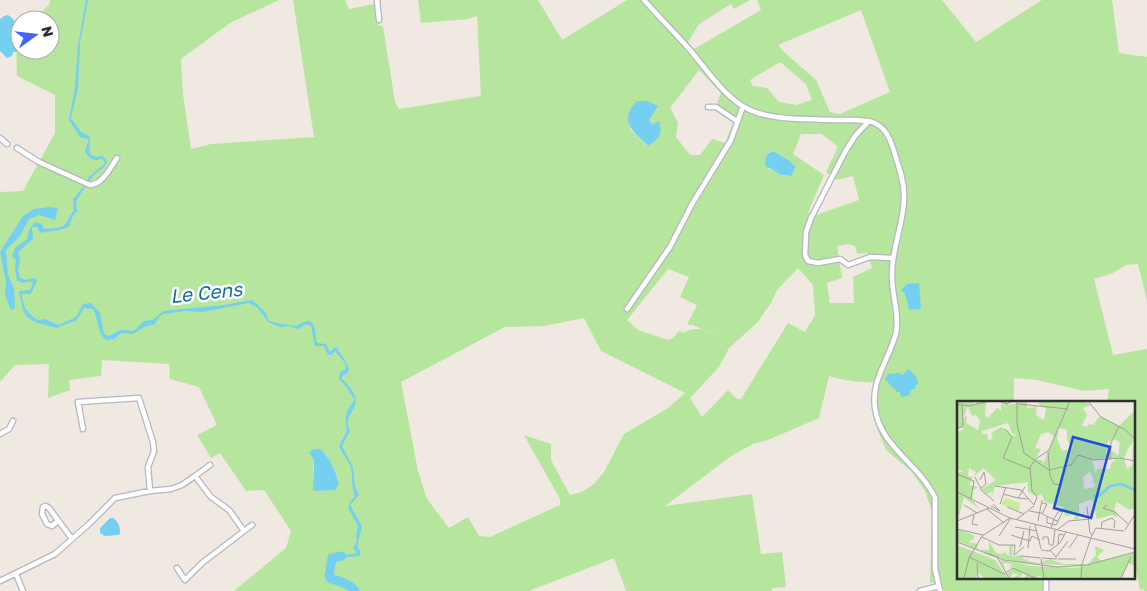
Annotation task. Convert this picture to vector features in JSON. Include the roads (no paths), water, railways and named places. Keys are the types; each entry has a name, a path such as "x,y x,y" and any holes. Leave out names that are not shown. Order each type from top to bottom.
{"street":[{"path":"378,0 379,20"},
{"path":"644,0 716,82 743,106 754,112 769,115 874,122 882,128 892,145 904,188 904,207 893,258 892,286 897,326 891,347 882,364 874,388 875,410 880,427 888,441 922,476 936,505 935,569 940,588 920,591"},
{"path":"628,309 670,247 692,204 731,140 743,106"},
{"path":"708,107 716,107 737,121"},
{"path":"868,122 854,136 811,218 805,238 805,255 811,263 841,259 848,264 870,257 893,258"},
{"path":"0,138 6,144"},
{"path":"17,148 39,162 90,185 101,181 117,158"},
{"path":"83,428 78,402 138,398 153,442 154,451 148,467 150,491"},
{"path":"0,434 9,429 13,421"},
{"path":"0,581 55,554 115,498 171,489 182,485 210,465"},
{"path":"195,476 211,497 229,510 244,531"},
{"path":"58,521 52,526 47,524 42,514 43,507 48,506 72,539"},
{"path":"177,568 185,580 197,567 252,524"},
{"path":"16,574 23,591"},
{"path":"1046,578 1046,591"}],"water":[{"path":"86,0 88,0 80,43 78,88 71,118 81,132 89,136 91,155 96,157 102,156 107,162 104,168 94,175 79,197 76,203 78,210 69,226 42,233 37,227 32,227 33,239 18,252 20,278 26,280 34,278 37,281 31,294 21,294 25,308 38,320 45,319 59,325 76,317 83,304 91,303 100,313 104,334 109,336 120,330 134,331 144,321 153,320 163,311 225,305 252,300 266,313 268,320 272,322 296,326 306,321 311,322 314,327 317,343 326,344 330,352 337,348 346,361 349,371 341,378 351,389 355,397 356,402 355,406 348,421 350,431 342,446 353,467 355,488 359,495 350,505 362,526 357,547 360,550 360,556 332,558 357,553 353,548 357,541 358,526 348,508 355,496 351,468 339,446 347,431 346,418 348,410 355,400 339,379 340,372 346,369 345,363 335,351 328,355 324,346 315,346 311,326 306,324 298,329 289,326 280,327 268,322 258,308 249,303 202,312 185,311 163,314 155,324 144,327 133,334 121,333 114,339 107,340 101,334 93,309 84,308 77,320 56,328 35,322 27,317 23,310 19,292 30,290 33,283 30,281 23,283 17,281 16,260 12,256 15,248 27,239 29,230 35,222 42,224 44,229 64,226 74,211 73,199 89,177 105,163 102,158 94,160 88,156 85,151 89,139 80,137 69,120"},
{"path":"4,16 10,16 10,57 7,58 0,51 0,19"},
{"path":"637,101 648,101 658,106 649,120 652,124 659,121 661,130 657,139 648,146 633,131 628,120 631,108"},
{"path":"773,151 796,167 791,176 781,175 766,166 766,157"},
{"path":"58,208 55,220 39,215 29,219 19,237 6,250 8,275 14,288 15,308 11,310 5,295 6,282 0,252 23,216 34,209"},
{"path":"919,283 921,309 909,310 905,293 901,290 907,284"},
{"path":"908,369 916,376 918,383 915,389 910,391 910,395 901,397 900,392 897,392 885,379 888,374 899,373 903,375"},
{"path":"320,449 330,461 336,474 339,484 335,490 313,490 314,460 309,453 312,450"},
{"path":"110,518 115,519 118,523 120,528 119,535 105,536 100,533 100,528"}],"waterway":[{"name":"Le Cens","path":"342,556 332,558 329,576 331,579 348,585 355,591"}]}
